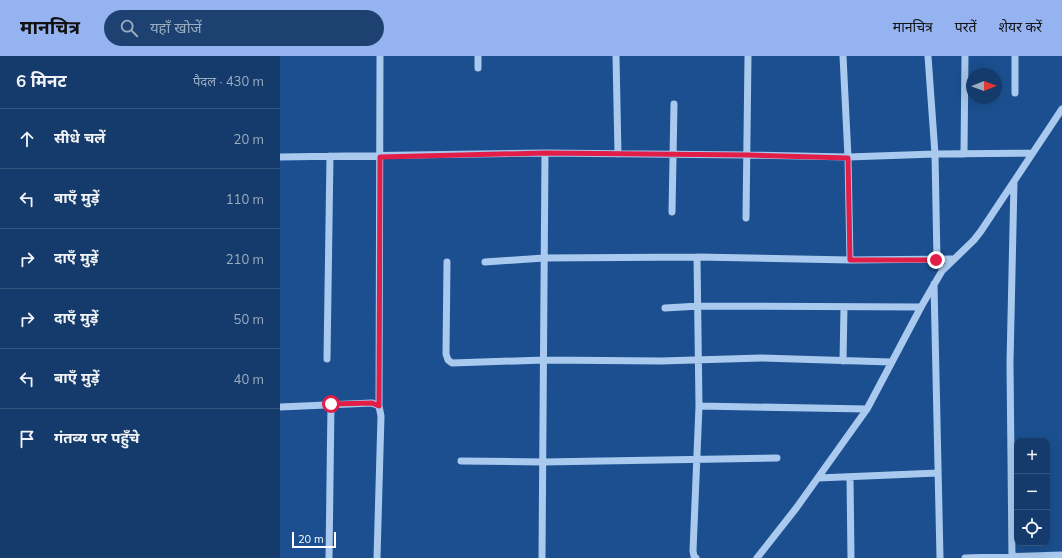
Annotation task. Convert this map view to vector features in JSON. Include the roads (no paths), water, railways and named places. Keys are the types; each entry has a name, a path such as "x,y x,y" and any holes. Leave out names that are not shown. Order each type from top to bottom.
{"street":[{"path":"377,558 381,416 379,406 380,56"},
{"path":"478,56 478,68"},
{"path":"616,56 618,154"},
{"path":"746,218 748,155 748,56"},
{"path":"843,56 848,158 850,260"},
{"path":"928,56 935,154 936,260"},
{"path":"964,154 965,56"},
{"path":"1015,56 1015,93"},
{"path":"672,212 674,104"},
{"path":"757,558 818,478 867,409 891,362 942,271 974,240 981,231 1062,109"},
{"path":"542,558 545,153"},
{"path":"280,157 380,157 545,153 748,155 848,158 935,154 1032,153"},
{"path":"327,360 330,156"},
{"path":"1012,557 1010,363 1014,182"},
{"path":"695,558 693,551 699,406 699,306 697,257"},
{"path":"485,262 544,258 697,257 850,260 953,260"},
{"path":"447,262 446,354 448,360 452,362 544,360 661,361 761,358 891,362"},
{"path":"934,284 940,558"},
{"path":"666,308 699,306 921,307"},
{"path":"843,361 844,307"},
{"path":"280,407 372,403 379,406"},
{"path":"329,558 331,404"},
{"path":"699,406 867,409"},
{"path":"461,461 543,462 777,458"},
{"path":"818,478 938,473"},
{"path":"850,476 851,558"},
{"path":"965,558 1062,555"}]}
